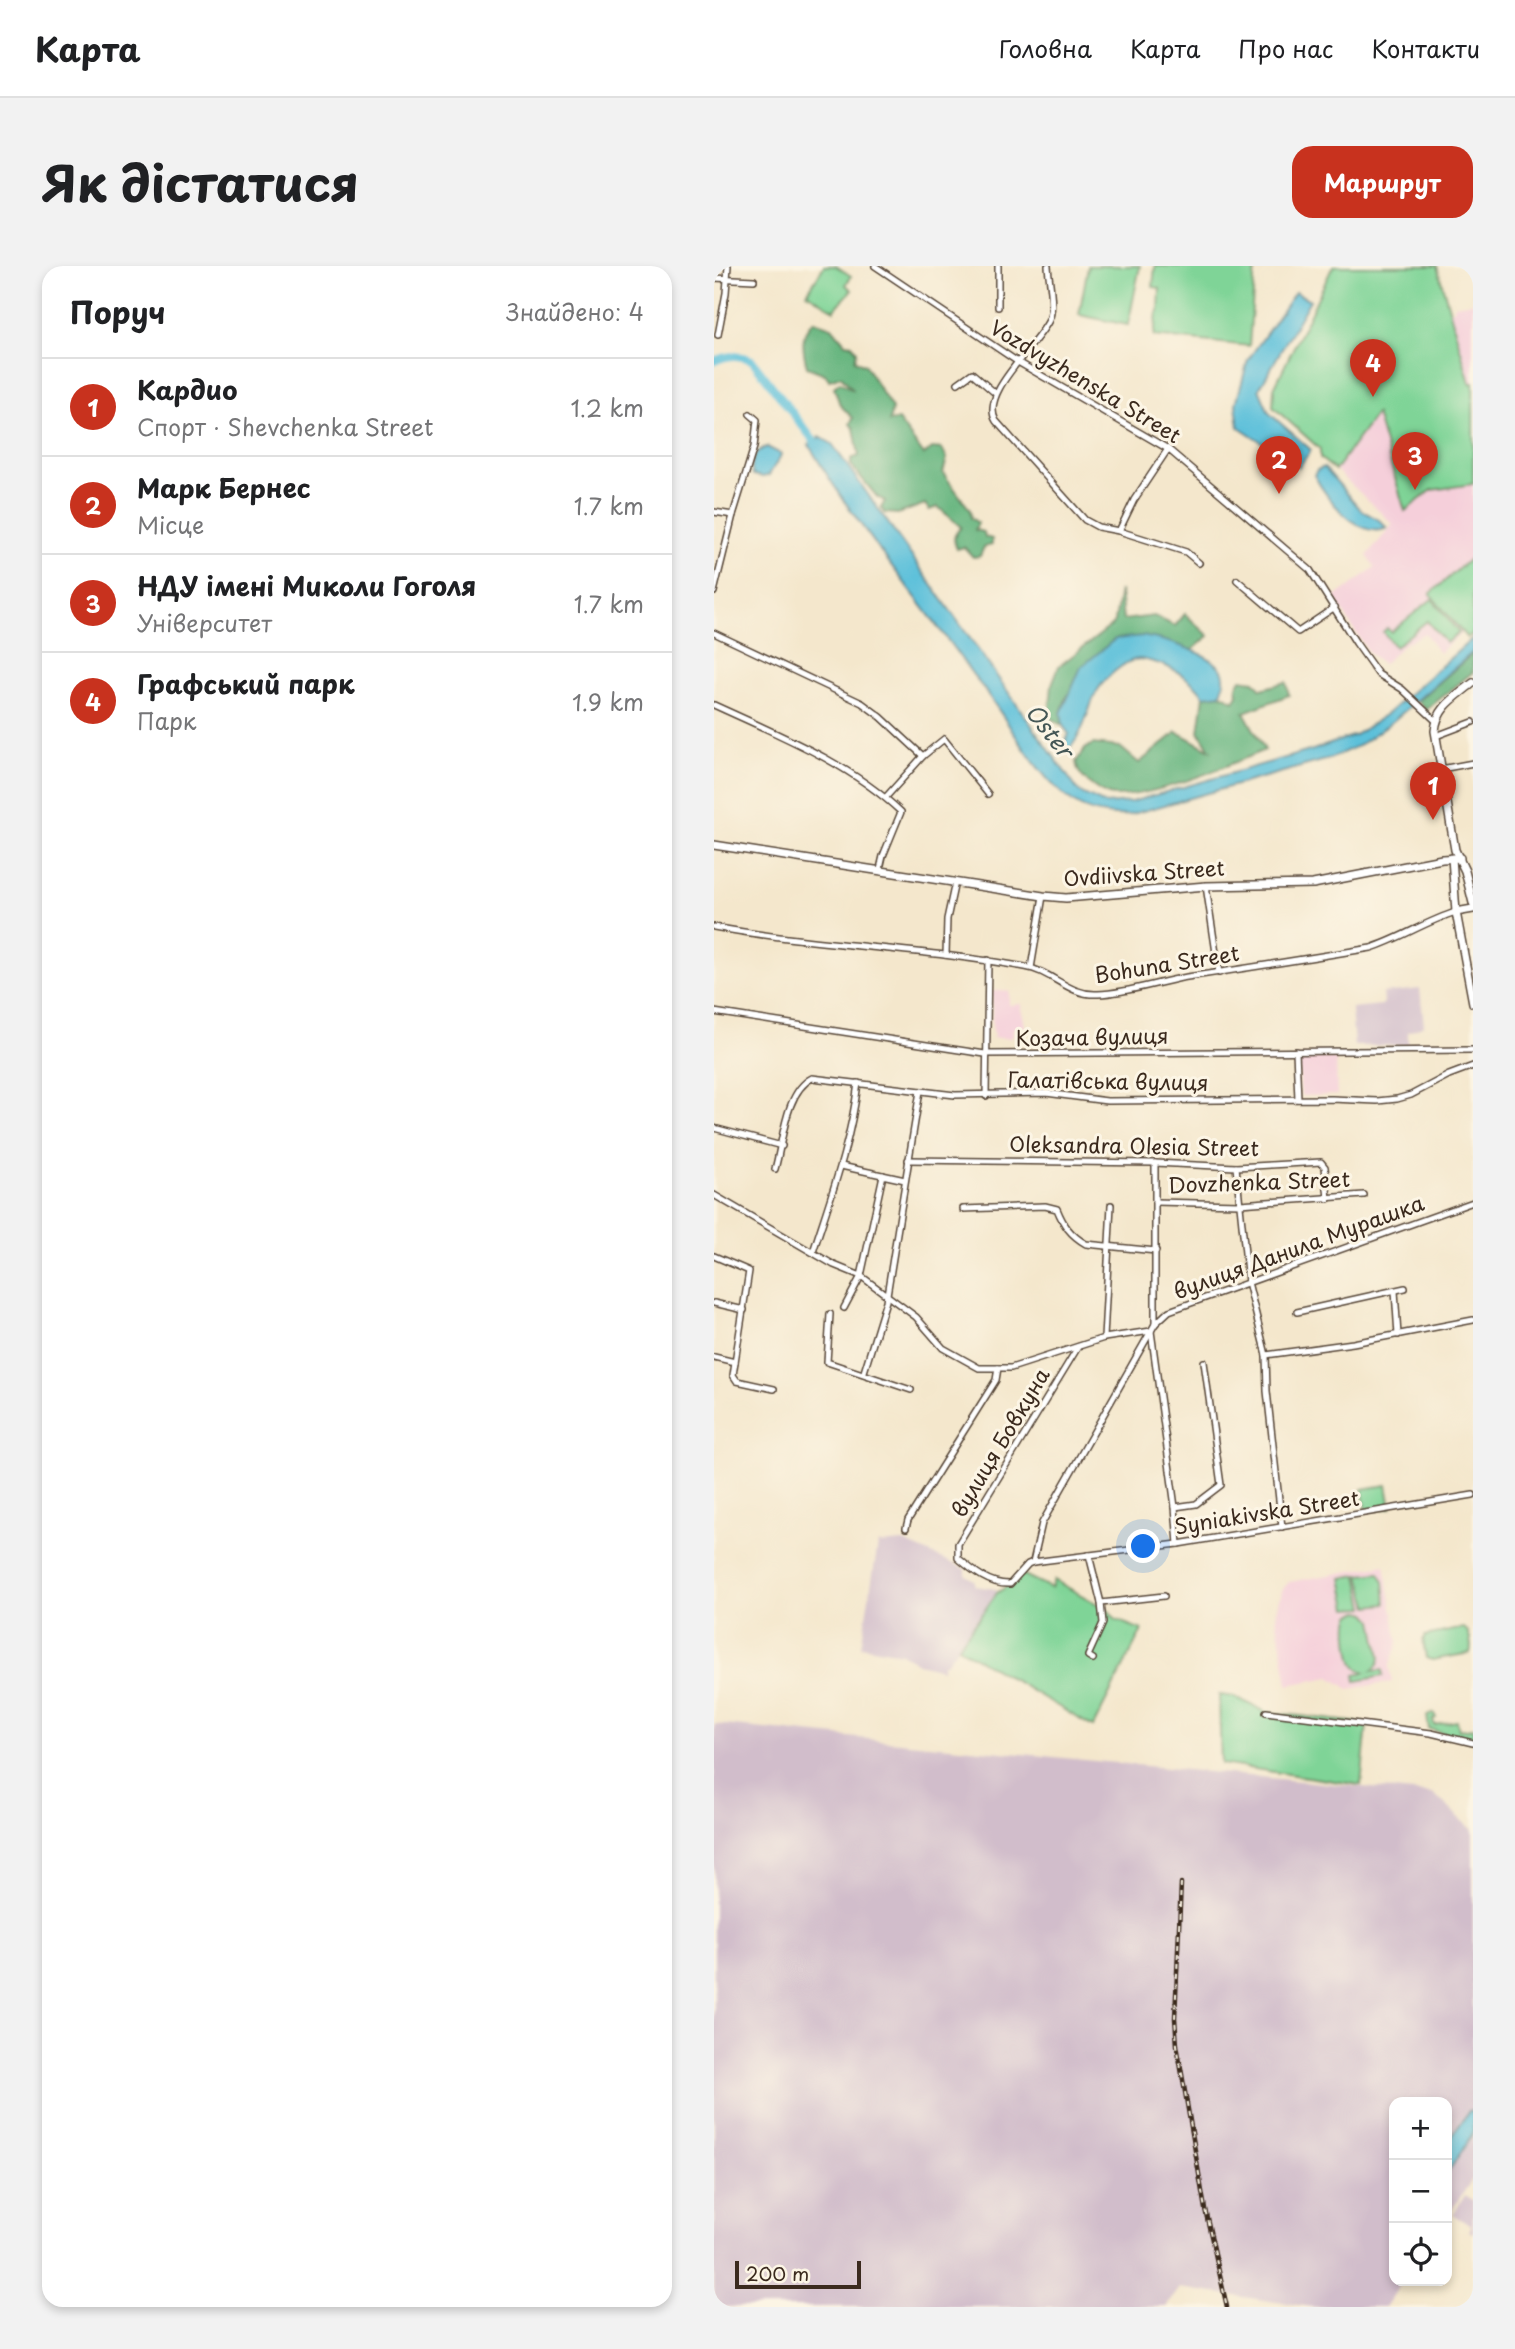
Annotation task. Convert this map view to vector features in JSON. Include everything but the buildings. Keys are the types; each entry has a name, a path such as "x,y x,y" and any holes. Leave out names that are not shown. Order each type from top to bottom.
{"main road":[{"path":"1473,683 1445,706 1436,721 1456,859 1456,912 1473,1003"},
{"name":"Ovdiivska Street","path":"714,845 1043,896 1078,897 1206,886 1312,884 1456,859"},
{"path":"1456,859 1473,902"},
{"path":"1456,912 1473,909"}],"street":[{"path":"718,335 728,266"},
{"name":"Vozdvyzhenska Street","path":"875,266 1018,362 1168,449 1310,570 1378,674 1402,689 1436,721"},
{"path":"998,266 999,307"},
{"path":"1048,266 1050,318 995,393 993,415 1019,448 1085,520 1098,527 1186,552 1199,563"},
{"path":"714,278 754,280"},
{"path":"958,383 972,373 995,393"},
{"path":"714,592 733,515 754,447 757,421 750,415"},
{"path":"1119,531 1134,500 1168,449"},
{"path":"714,512 733,515"},
{"path":"1237,580 1298,632 1335,607"},
{"path":"714,633 862,703 923,756"},
{"path":"714,705 804,746 886,797 901,812 880,869"},
{"path":"1436,734 1473,722"},
{"path":"886,797 923,756 944,739 988,794"},
{"path":"1441,769 1473,764"},
{"path":"946,955 947,919 955,881"},
{"path":"1206,886 1219,973"},
{"path":"1031,968 1043,896"},
{"name":"Bohuna Street","path":"714,927 823,944 988,960 1031,968 1077,992 1098,995 1371,948 1391,942 1439,917 1456,912"},
{"path":"986,1096 988,960"},
{"name":"Козача вулиця","path":"714,1012 985,1054 1473,1050"},
{"path":"1296,1051 1298,1099"},
{"name":"Галатівська вулиця","path":"775,1169 793,1098 805,1082 812,1078 920,1091 986,1096 1046,1093 1107,1101 1397,1100 1473,1066"},
{"path":"813,1252 855,1116 858,1083"},
{"path":"864,1372 887,1295 920,1091"},
{"path":"714,1128 782,1146"},
{"name":"Oleksandra Olesia Street","path":"908,1160 1156,1163 1236,1167 1321,1162 1325,1167 1328,1199"},
{"path":"1155,1324 1156,1163"},
{"path":"841,1166 905,1180"},
{"path":"1236,1167 1248,1282 1266,1355 1267,1391 1282,1527"},
{"path":"844,1308 861,1276 883,1175"},
{"path":"714,1195 834,1265 861,1276 916,1317 943,1348 979,1368 1011,1368 1104,1338 1151,1331 1178,1544"},
{"name":"Dovzhenka Street","path":"1155,1202 1240,1204 1364,1195"},
{"name":"вулиця Данила Мурашка","path":"1033,1562 1042,1523 1155,1324 1169,1311 1473,1202"},
{"path":"1104,1338 1111,1205"},
{"path":"963,1209 1045,1206 1057,1209 1063,1224 1086,1244 1156,1251"},
{"path":"714,1256 749,1271 733,1376 737,1381 774,1390"},
{"path":"1297,1312 1405,1287"},
{"path":"1395,1291 1398,1335"},
{"path":"714,1303 744,1310"},
{"path":"830,1314 827,1362 912,1390"},
{"path":"1266,1355 1398,1335 1473,1320"},
{"name":"вулиця Бовкуна","path":"1033,1562 1010,1584 997,1585 970,1569 958,1558 958,1544 1078,1347"},
{"path":"714,1357 735,1362"},
{"path":"1175,1507 1196,1504 1221,1485 1204,1362"},
{"path":"906,1528 908,1520 996,1380 998,1368"},
{"name":"Syniakivska Street","path":"1033,1562 1178,1544 1473,1495"},
{"path":"1089,1555 1103,1623 1088,1656 1093,1660"},
{"path":"1101,1603 1164,1596"},
{"path":"1266,1712 1431,1733 1473,1744"}],"shaded area":[{"path":"1473,302 1473,618 1464,631 1439,653 1425,633 1404,644 1383,664 1369,653 1334,598 1375,567 1367,556 1393,524 1320,455 1338,398 1437,314 1454,310 1454,305"},
{"path":"1420,989 1424,1025 1408,1032 1408,1045 1354,1046 1351,1008 1382,1005 1383,993"},
{"path":"992,991 1009,991 1009,1005 1021,1004 1025,1027 1013,1028 1013,1036 1010,1038 992,1038 995,1034 992,1033"},
{"path":"1336,1057 1337,1095 1301,1096 1298,1058"},
{"path":"904,1542 966,1569 966,1575 975,1581 975,1586 996,1589 997,1593 946,1663 943,1663 942,1669 918,1663 901,1653 861,1646 878,1544"},
{"path":"1385,1565 1398,1643 1389,1667 1392,1682 1349,1689 1330,1677 1288,1685 1276,1616 1282,1590 1289,1582"},
{"path":"714,1724 1434,1794 1473,1830 1473,2178 1452,2210 1452,2097 1389,2097 1389,2286 1400,2286 1385,2307 1312,2307 1180,2288 1166,2307 714,2307"},
{"path":"1465,2195 1473,2200 1473,2233 1469,2231 1472,2226 1453,2215"}],"green space":[{"path":"824,266 836,266 851,276 846,285 852,290 834,310 807,293"},
{"path":"1088,266 1140,266 1128,325 1079,315"},
{"path":"1155,266 1255,266 1249,346 1154,336 1160,288 1153,287"},
{"path":"1333,266 1437,266 1470,383 1473,383 1473,484 1432,490 1405,511 1376,414 1335,470 1320,458 1320,449 1273,407 1274,388"},
{"path":"814,321 832,327 845,343 852,344 857,351 855,360 865,365 892,409 889,422 898,420 924,455 932,448 942,449 947,458 943,473 970,510 971,518 978,523 975,530 984,532 985,537 992,539 992,545 984,547 980,556 973,557 964,547 957,549 955,537 961,527 938,507 929,510 925,504 898,514 885,513 881,508 885,501 877,497 851,465 851,459 859,456 854,428 850,424 853,418 840,405 834,387 840,382 854,391 841,376 829,380 825,374 807,367 804,336"},
{"path":"1473,556 1473,633 1467,638 1430,594"},
{"path":"1120,590 1123,620 1154,616 1175,626 1185,614 1209,636 1191,651 1154,639 1115,639 1066,698 1061,713 1063,726 1049,717 1052,684 1059,666 1111,626 1115,621"},
{"path":"1432,599 1459,633 1446,643 1427,621 1395,647 1383,632 1387,628 1391,632"},
{"path":"1473,653 1473,672 1426,710 1418,701"},
{"path":"1241,679 1254,681 1261,689 1286,682 1289,695 1244,712 1265,750 1191,779 1131,795 1105,794 1079,772 1076,762 1085,749 1093,744 1120,747 1139,763 1177,732 1210,750 1199,732 1204,696 1221,694 1234,701"},
{"path":"1387,1485 1391,1508 1366,1511 1362,1489"},
{"path":"1020,1573 1051,1588 1054,1580 1108,1610 1116,1620 1142,1630 1093,1727 958,1647 997,1593"},
{"path":"1379,1573 1384,1582 1386,1604 1369,1606 1360,1575"},
{"path":"1358,1575 1365,1607 1348,1608 1342,1578"},
{"path":"1360,1611 1367,1613 1373,1620 1380,1658 1372,1671 1382,1670 1383,1676 1356,1681 1355,1674 1365,1672 1353,1662 1349,1626 1351,1615"},
{"path":"1464,1628 1470,1640 1470,1653 1432,1660 1426,1658 1423,1640 1425,1636"},
{"path":"1219,1695 1235,1697 1266,1712 1367,1724 1361,1785 1221,1764"},
{"path":"1434,1713 1434,1725 1457,1721 1459,1730 1473,1728 1473,1741 1429,1729 1427,1716"}],"water":[{"path":"1295,292 1310,300 1259,389 1269,413 1311,450 1299,467 1239,427 1236,404 1248,360"},
{"name":"Oster","path":"820,437 832,444 1079,792 1105,804 1131,802 1313,750 1355,735 1388,713 1473,638 1473,652 1393,721 1358,746 1329,759 1129,815 1094,812 1080,807 1064,795 1028,754 826,473 809,445"},
{"path":"767,447 781,454 780,457 769,475 753,475 754,458 759,451"},
{"path":"1324,467 1361,510 1387,528 1365,528 1344,515 1314,475"},
{"path":"1142,636 1199,653 1218,665 1224,680 1221,694 1204,696 1190,681 1172,669 1146,660 1133,660 1104,682 1096,693 1076,740 1071,747 1062,748 1069,734 1063,726 1061,713 1081,667 1115,639"},
{"path":"1473,2110 1473,2133 1452,2166 1452,2136 1469,2111"}],"waterway":[{"name":"Oster","path":"714,361 733,356 752,360 820,449"}],"railway":[{"path":"1181,1883 1175,2018 1177,2045 1205,2209 1227,2307"}],"place":[{"name":"Графський парк","path":"1373,397"},
{"name":"НДУ імені Миколи Гоголя","path":"1415,490"},
{"name":"Марк Бернес","path":"1279,494"},
{"name":"Кардио","path":"1433,820"}]}
